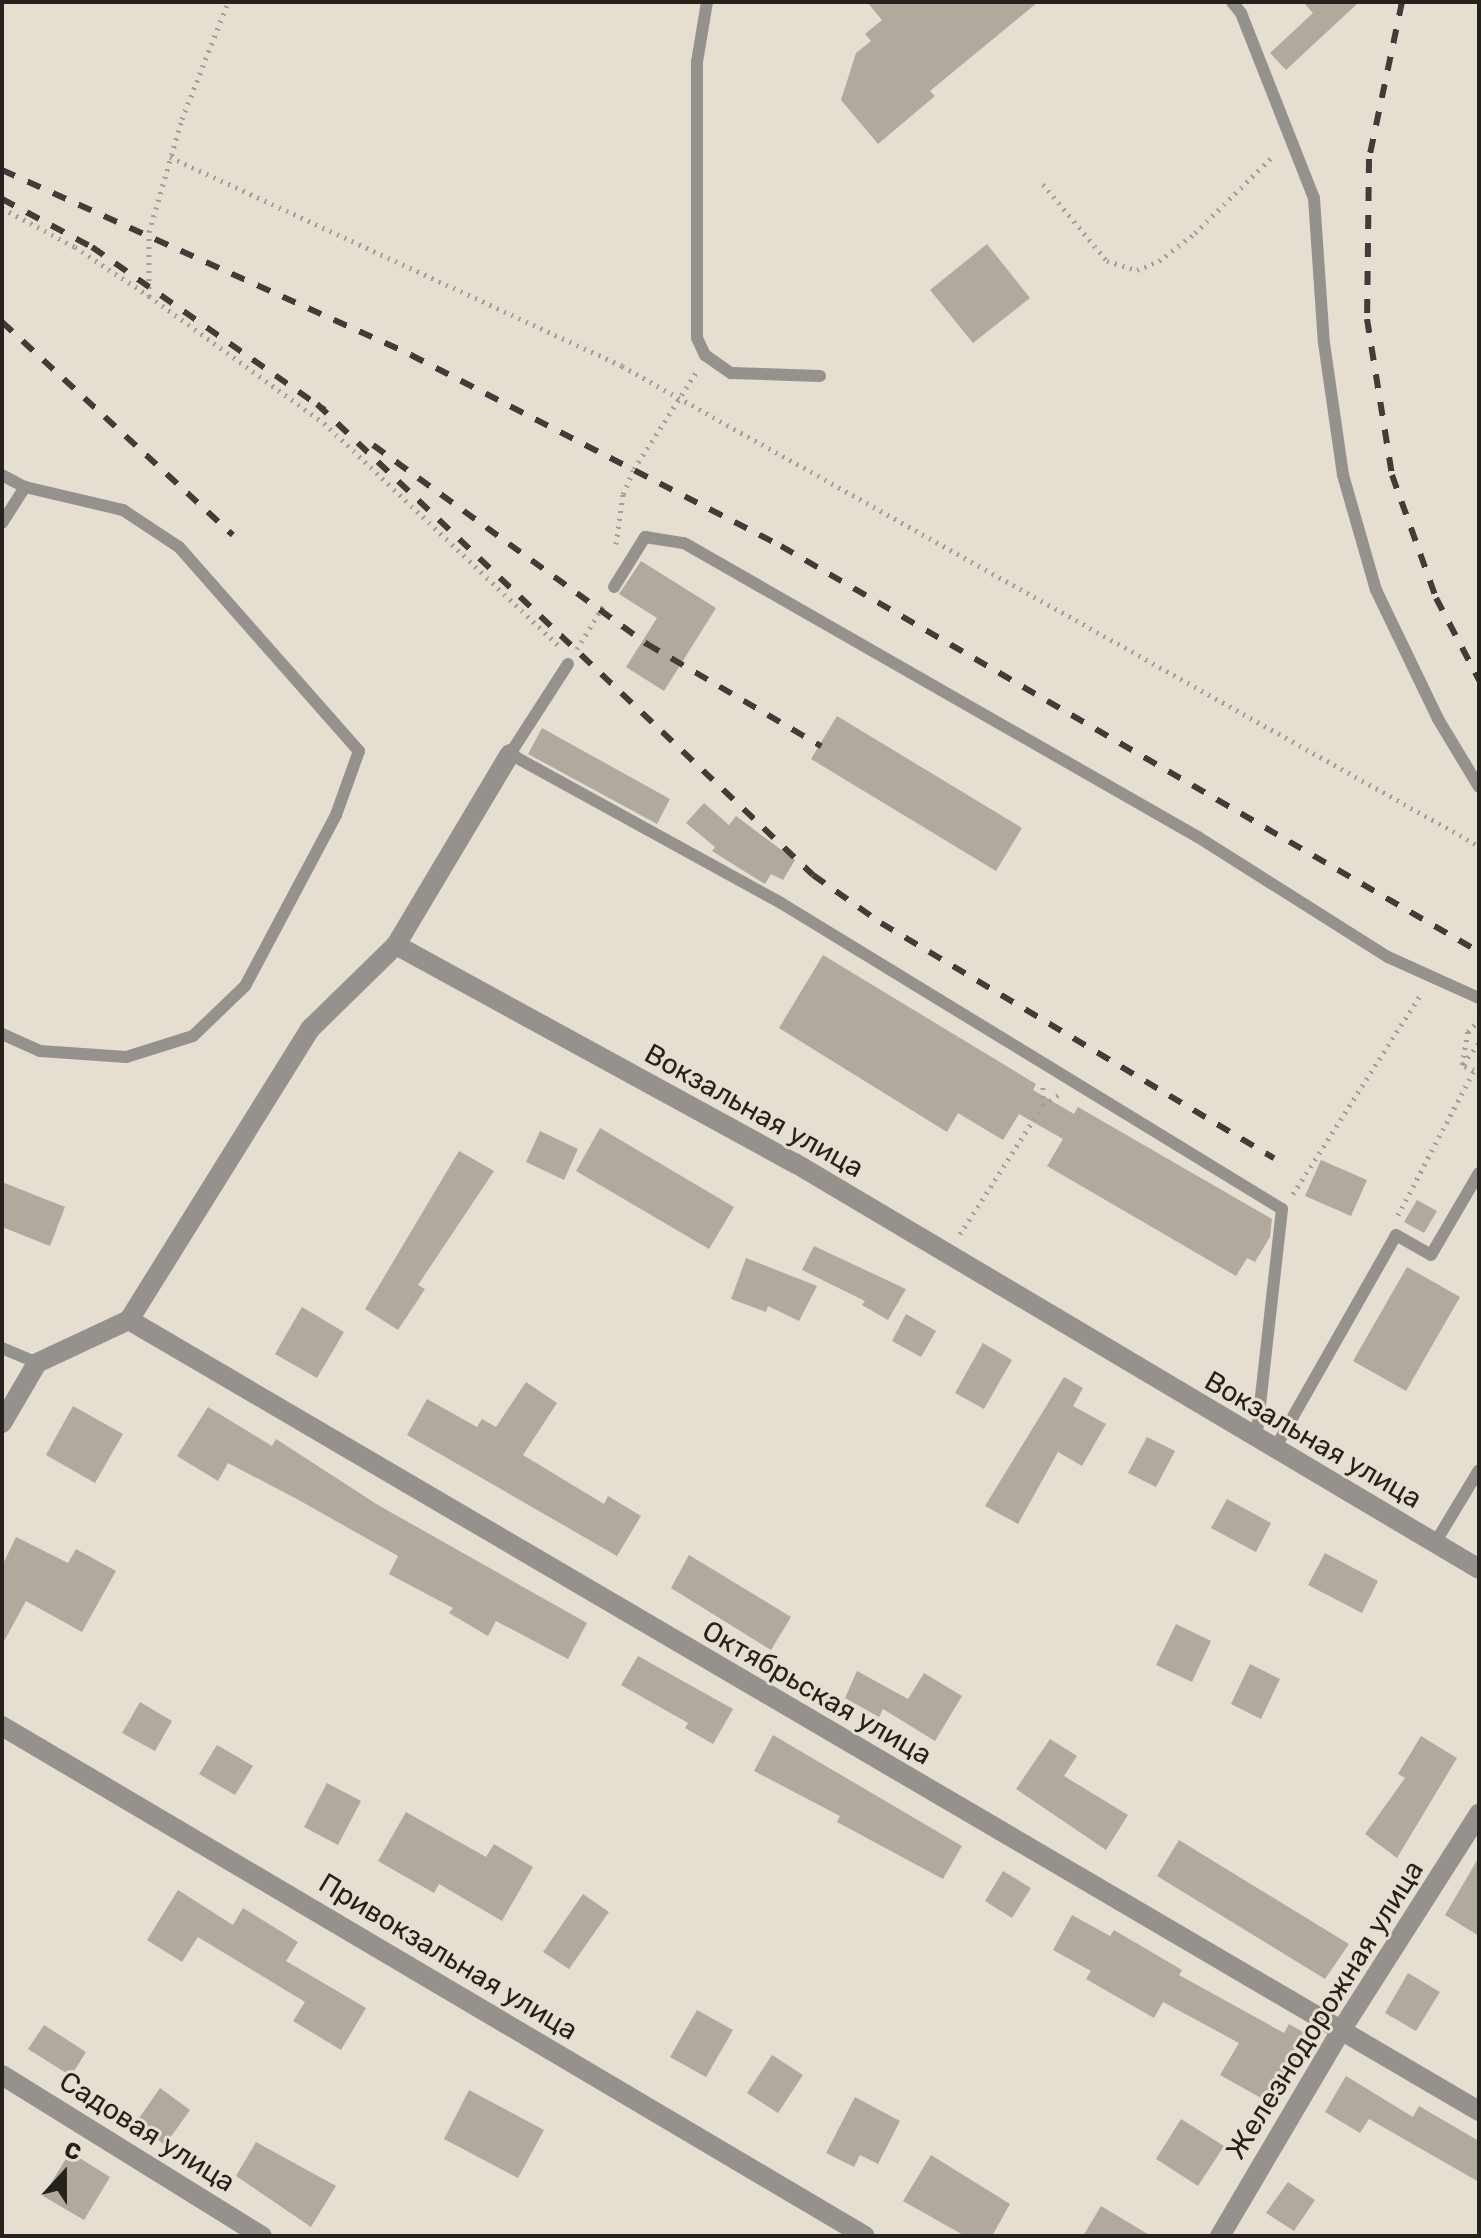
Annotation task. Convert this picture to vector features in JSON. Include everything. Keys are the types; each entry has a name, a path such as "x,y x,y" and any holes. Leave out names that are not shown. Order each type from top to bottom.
{"street":[{"path":"2,1423 37,1363 129,1320 310,1029 396,945 510,754"},
{"name":"Вокзальная улица","path":"396,945 795,1163 1265,1446 1479,1569"},
{"name":"Октябрьская улица","path":"129,1320 1479,2111"},
{"name":"Привокзальная улица","path":"2,1726 865,2236"},
{"name":"Железнодорожная улица","path":"1220,2236 1340,2032 1479,1814"},
{"name":"Садовая улица","path":"2,2075 262,2236"}],"lane":[{"path":"707,2 697,62 697,338 705,355 731,373 820,376"},
{"path":"1232,2 1241,13 1282,127 1304,164 1314,198 1324,343 1343,475 1376,590 1438,719 1479,787"},
{"path":"2,475 25,487 123,510 179,547 359,751 336,815 245,986 193,1036 126,1057 40,1051 2,1034"},
{"path":"2,523 25,487"},
{"path":"614,587 645,537 684,543 1198,837 1430,980 1479,998"},
{"path":"568,664 510,754 781,903 1282,1209 1265,1446"},
{"path":"1265,1446 1396,1235 1431,1255 1479,1173"},
{"path":"2,1348 37,1363"},
{"path":"1435,1543 1479,1470"}],"path":[{"path":"149,296 149,232 170,157 228,2"},
{"path":"1043,184 1107,261 1137,270 1159,261 1195,233 1273,157 1282,127"},
{"path":"170,157 488,300 622,366 1479,846"},
{"path":"2,208 75,247 149,296 324,423 517,611 561,646 568,664"},
{"path":"568,664 614,587 623,494 651,440 680,401 705,355"},
{"path":"1282,1209 1316,1165 1430,980"},
{"path":"1462,1065 1465,1041 1479,1020"},
{"path":"1462,1065 1479,1043"},
{"path":"947,1255 1043,1105 1042,1061"},
{"path":"1396,1235 1395,1221 1474,1070 1462,1065"}],"building":[{"path":"867,2 1038,2 930,91 935,96 878,144 841,100 856,53 871,41 865,34 882,20"},
{"path":"1303,2 1359,2 1286,70 1270,53 1313,13"},
{"path":"987,244 1030,298 973,343 930,290"},
{"path":"641,561 716,608 664,691 626,667 657,618 619,594"},
{"path":"837,716 1022,828 996,871 811,759"},
{"path":"542,728 670,799 657,824 528,754"},
{"path":"704,803 729,825 736,816 795,860 783,880 771,874 765,884 712,851 715,847 686,823"},
{"path":"823,955 1036,1084 1033,1090 1074,1114 1078,1107 1272,1219 1270,1237 1255,1262 1247,1258 1236,1276 1047,1166 1063,1139 1019,1114 1003,1140 958,1113 947,1132 779,1028"},
{"path":"600,1128 734,1207 709,1249 576,1171"},
{"path":"540,1131 578,1149 564,1180 526,1162"},
{"path":"459,1151 494,1171 418,1285 425,1289 398,1330 365,1309"},
{"path":"1321,1160 1367,1180 1351,1216 1305,1196"},
{"path":"2,1182 65,1207 50,1246 2,1227"},
{"path":"1417,1200 1437,1211 1424,1233 1404,1222"},
{"path":"814,1246 906,1289 888,1320 862,1305 865,1301 802,1270"},
{"path":"746,1258 817,1286 799,1321 768,1306 766,1312 731,1299"},
{"path":"1407,1267 1460,1297 1406,1391 1353,1361"},
{"path":"302,1307 344,1332 317,1378 275,1354"},
{"path":"906,1314 936,1331 921,1357 892,1341"},
{"path":"983,1343 1012,1360 984,1409 955,1393"},
{"path":"1064,1377 1083,1388 1073,1406 1106,1424 1082,1466 1058,1452 1018,1524 985,1506"},
{"path":"526,1382 557,1403 523,1455 604,1504 608,1496 641,1516 617,1556 407,1435 427,1399 477,1427 482,1419 496,1427"},
{"path":"73,1406 123,1434 95,1483 46,1455"},
{"path":"208,1407 272,1446 276,1439 378,1505 587,1623 568,1659 496,1621 488,1636 449,1613 453,1608 389,1574 398,1556 228,1463 218,1481 177,1456"},
{"path":"1147,1437 1175,1451 1156,1487 1128,1473"},
{"path":"1227,1499 1271,1523 1256,1552 1211,1528"},
{"path":"16,1537 68,1563 76,1549 116,1571 82,1632 26,1601 2,1645 2,1566"},
{"path":"1325,1553 1378,1581 1362,1613 1308,1585"},
{"path":"689,1555 791,1617 771,1650 671,1588"},
{"path":"1176,1624 1211,1641 1192,1682 1156,1665"},
{"path":"638,1656 733,1709 713,1744 685,1728 688,1723 621,1685"},
{"path":"1250,1664 1280,1679 1261,1719 1231,1704"},
{"path":"857,1671 908,1699 924,1673 962,1696 935,1741 883,1709 879,1717 845,1698"},
{"path":"140,1702 172,1721 155,1751 122,1733"},
{"path":"773,1735 962,1846 943,1879 837,1822 840,1816 754,1771"},
{"path":"1421,1736 1457,1758 1397,1858 1365,1834 1405,1778 1398,1774"},
{"path":"1050,1739 1077,1756 1064,1776 1128,1815 1106,1850 1016,1789"},
{"path":"217,1745 253,1766 235,1795 199,1774"},
{"path":"327,1783 361,1801 338,1845 304,1827"},
{"path":"406,1812 486,1857 494,1844 533,1867 502,1921 439,1884 434,1893 378,1861"},
{"path":"1179,1840 1349,1944 1325,1979 1157,1876"},
{"path":"1479,1857 1479,1936 1445,1915"},
{"path":"1003,1871 1031,1888 1012,1918 985,1901"},
{"path":"178,1890 233,1925 243,1908 298,1942 286,1961 366,2008 341,2050 293,2021 305,2002 198,1937 182,1962 147,1940"},
{"path":"583,1894 609,1912 569,1969 543,1952"},
{"path":"1072,1915 1110,1936 1114,1930 1182,1970 1179,1975 1284,2033 1289,2024 1310,2036 1270,2103 1220,2075 1239,2043 1163,2002 1154,2018 1086,1979 1091,1971 1053,1950"},
{"path":"1408,1973 1440,1992 1416,2031 1385,2013"},
{"path":"697,2010 733,2030 706,2077 670,2057"},
{"path":"44,2025 86,2052 71,2076 28,2049"},
{"path":"772,2055 803,2075 778,2113 747,2093"},
{"path":"1346,2076 1413,2117 1419,2106 1479,2141 1479,2182 1369,2119 1360,2133 1325,2112"},
{"path":"160,2088 190,2110 165,2145 135,2124"},
{"path":"469,2090 544,2130 518,2178 444,2139"},
{"path":"855,2097 900,2121 878,2164 860,2155 854,2167 826,2153"},
{"path":"1181,2119 1224,2146 1198,2186 1156,2159"},
{"path":"256,2142 336,2186 311,2227 236,2176"},
{"path":"70,2152 110,2177 84,2220 43,2196"},
{"path":"931,2155 1010,2204 992,2236 965,2236 903,2201"},
{"path":"1288,2182 1315,2200 1294,2231 1266,2213"},
{"path":"1101,2206 1151,2236 1083,2236"}],"railway":[{"path":"1402,2 1369,159 1367,319 1392,475 1436,598 1479,680"},
{"path":"2,170 411,355 781,546 1479,952"},
{"path":"2,199 92,247 325,410"},
{"path":"2,322 233,535"},
{"path":"317,404 813,875 881,923 1274,1158"},
{"path":"373,445 647,644 821,746"}]}
